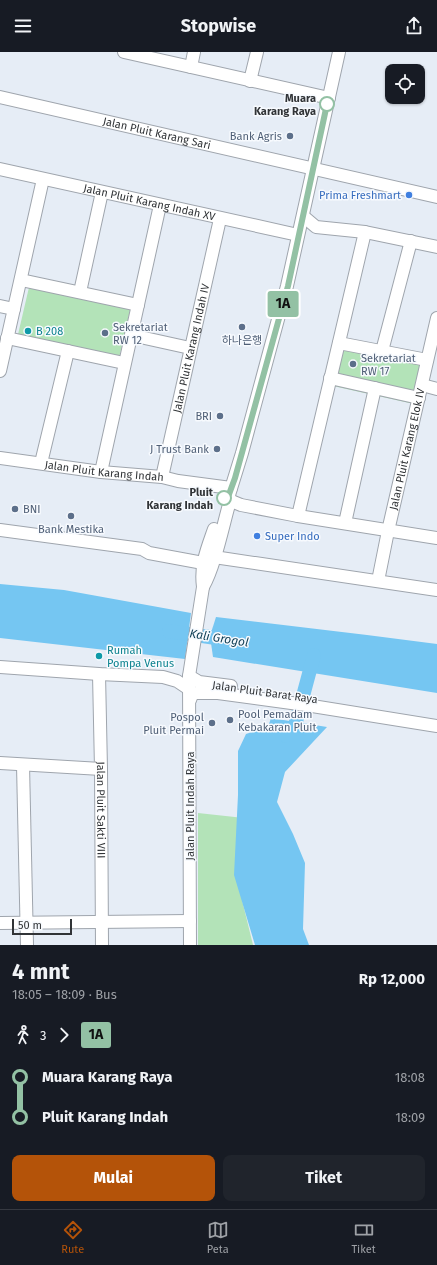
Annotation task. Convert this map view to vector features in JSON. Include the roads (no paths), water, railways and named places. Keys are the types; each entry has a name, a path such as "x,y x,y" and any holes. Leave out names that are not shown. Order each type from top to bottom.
{"street":[{"path":"191,67 194,52"},
{"path":"250,81 257,52"},
{"name":"Jalan Pluit Indah Raya","path":"190,945 190,668 202,591 206,581 207,559 228,496 288,286 339,52"},
{"path":"131,53 329,98"},
{"name":"Jalan Pluit Karang Sari","path":"0,98 437,197"},
{"name":"Jalan Pluit Karang Indah XV","path":"0,170 298,235"},
{"path":"0,370 43,179"},
{"path":"80,292 102,192"},
{"path":"101,472 160,205"},
{"path":"303,216 316,227 365,232 437,247"},
{"name":"Jalan Pluit Karang Indah IV","path":"162,477 220,219"},
{"path":"298,516 365,232"},
{"path":"382,351 411,241"},
{"path":"21,280 138,305"},
{"path":"0,306 14,309"},
{"name":"Jalan Pluit Karang Elok IV","path":"378,581 437,318"},
{"path":"131,335 190,348"},
{"path":"7,338 124,363"},
{"path":"339,343 427,360"},
{"path":"40,463 68,351"},
{"path":"330,378 419,398"},
{"path":"422,386 437,389"},
{"path":"345,523 375,388"},
{"name":"Jalan Pluit Karang Indah","path":"0,458 101,472 162,477 178,480 228,496 241,505 388,531 437,536"},
{"path":"0,530 142,549 149,553 301,570 437,590"},
{"path":"0,667 163,677 177,681 189,695"},
{"path":"163,677 190,668"},
{"name":"Jalan Pluit Barat Raya","path":"190,668 199,682 223,689 437,726"},
{"name":"Jalan Pluit Sakti VIII","path":"99,674 102,945"},
{"name":"Jalan Pluit Barat Raya","path":"189,695 223,689"},
{"name":"Jalan Pluit Barat Raya","path":"257,694 316,699 437,722"},
{"path":"0,763 101,769"},
{"path":"23,765 27,945"},
{"path":"0,923 190,921"}],"water":[{"path":"0,584 64,590 191,613 185,659 0,638"},
{"path":"216,617 437,644 437,693 213,657 210,636"},
{"path":"271,718 327,727 285,772 277,802 305,863 303,929 309,945 255,945 234,875 238,795 238,751 246,734 268,727"}],"waterway":[{"name":"Kali Grogol","path":"169,631 229,640"},
{"path":"303,696 314,655"},
{"path":"286,736 294,729 300,707"}],"place":[{"name":"Muara Karang Raya","path":"327,104"},
{"name":"Bank Agris","path":"290,136"},
{"name":"Prima Freshmart","path":"409,195"},
{"name":"하나은행","path":"242,327"},
{"name":"B 208","path":"28,331"},
{"name":"Sekretariat RW 12","path":"105,333"},
{"name":"Sekretariat RW 17","path":"353,364"},
{"name":"BRI","path":"220,416"},
{"name":"J Trust Bank","path":"217,449"},
{"name":"Pluit Karang Indah","path":"224,498"},
{"name":"BNI","path":"15,509"},
{"name":"Bank Mestika","path":"71,516"},
{"name":"Super Indo","path":"257,536"},
{"name":"Rumah Pompa Venus","path":"99,656"},
{"name":"Pool Pemadam Kebakaran Pluit","path":"230,720"},
{"name":"Pospol Pluit Permai","path":"212,723"}]}
